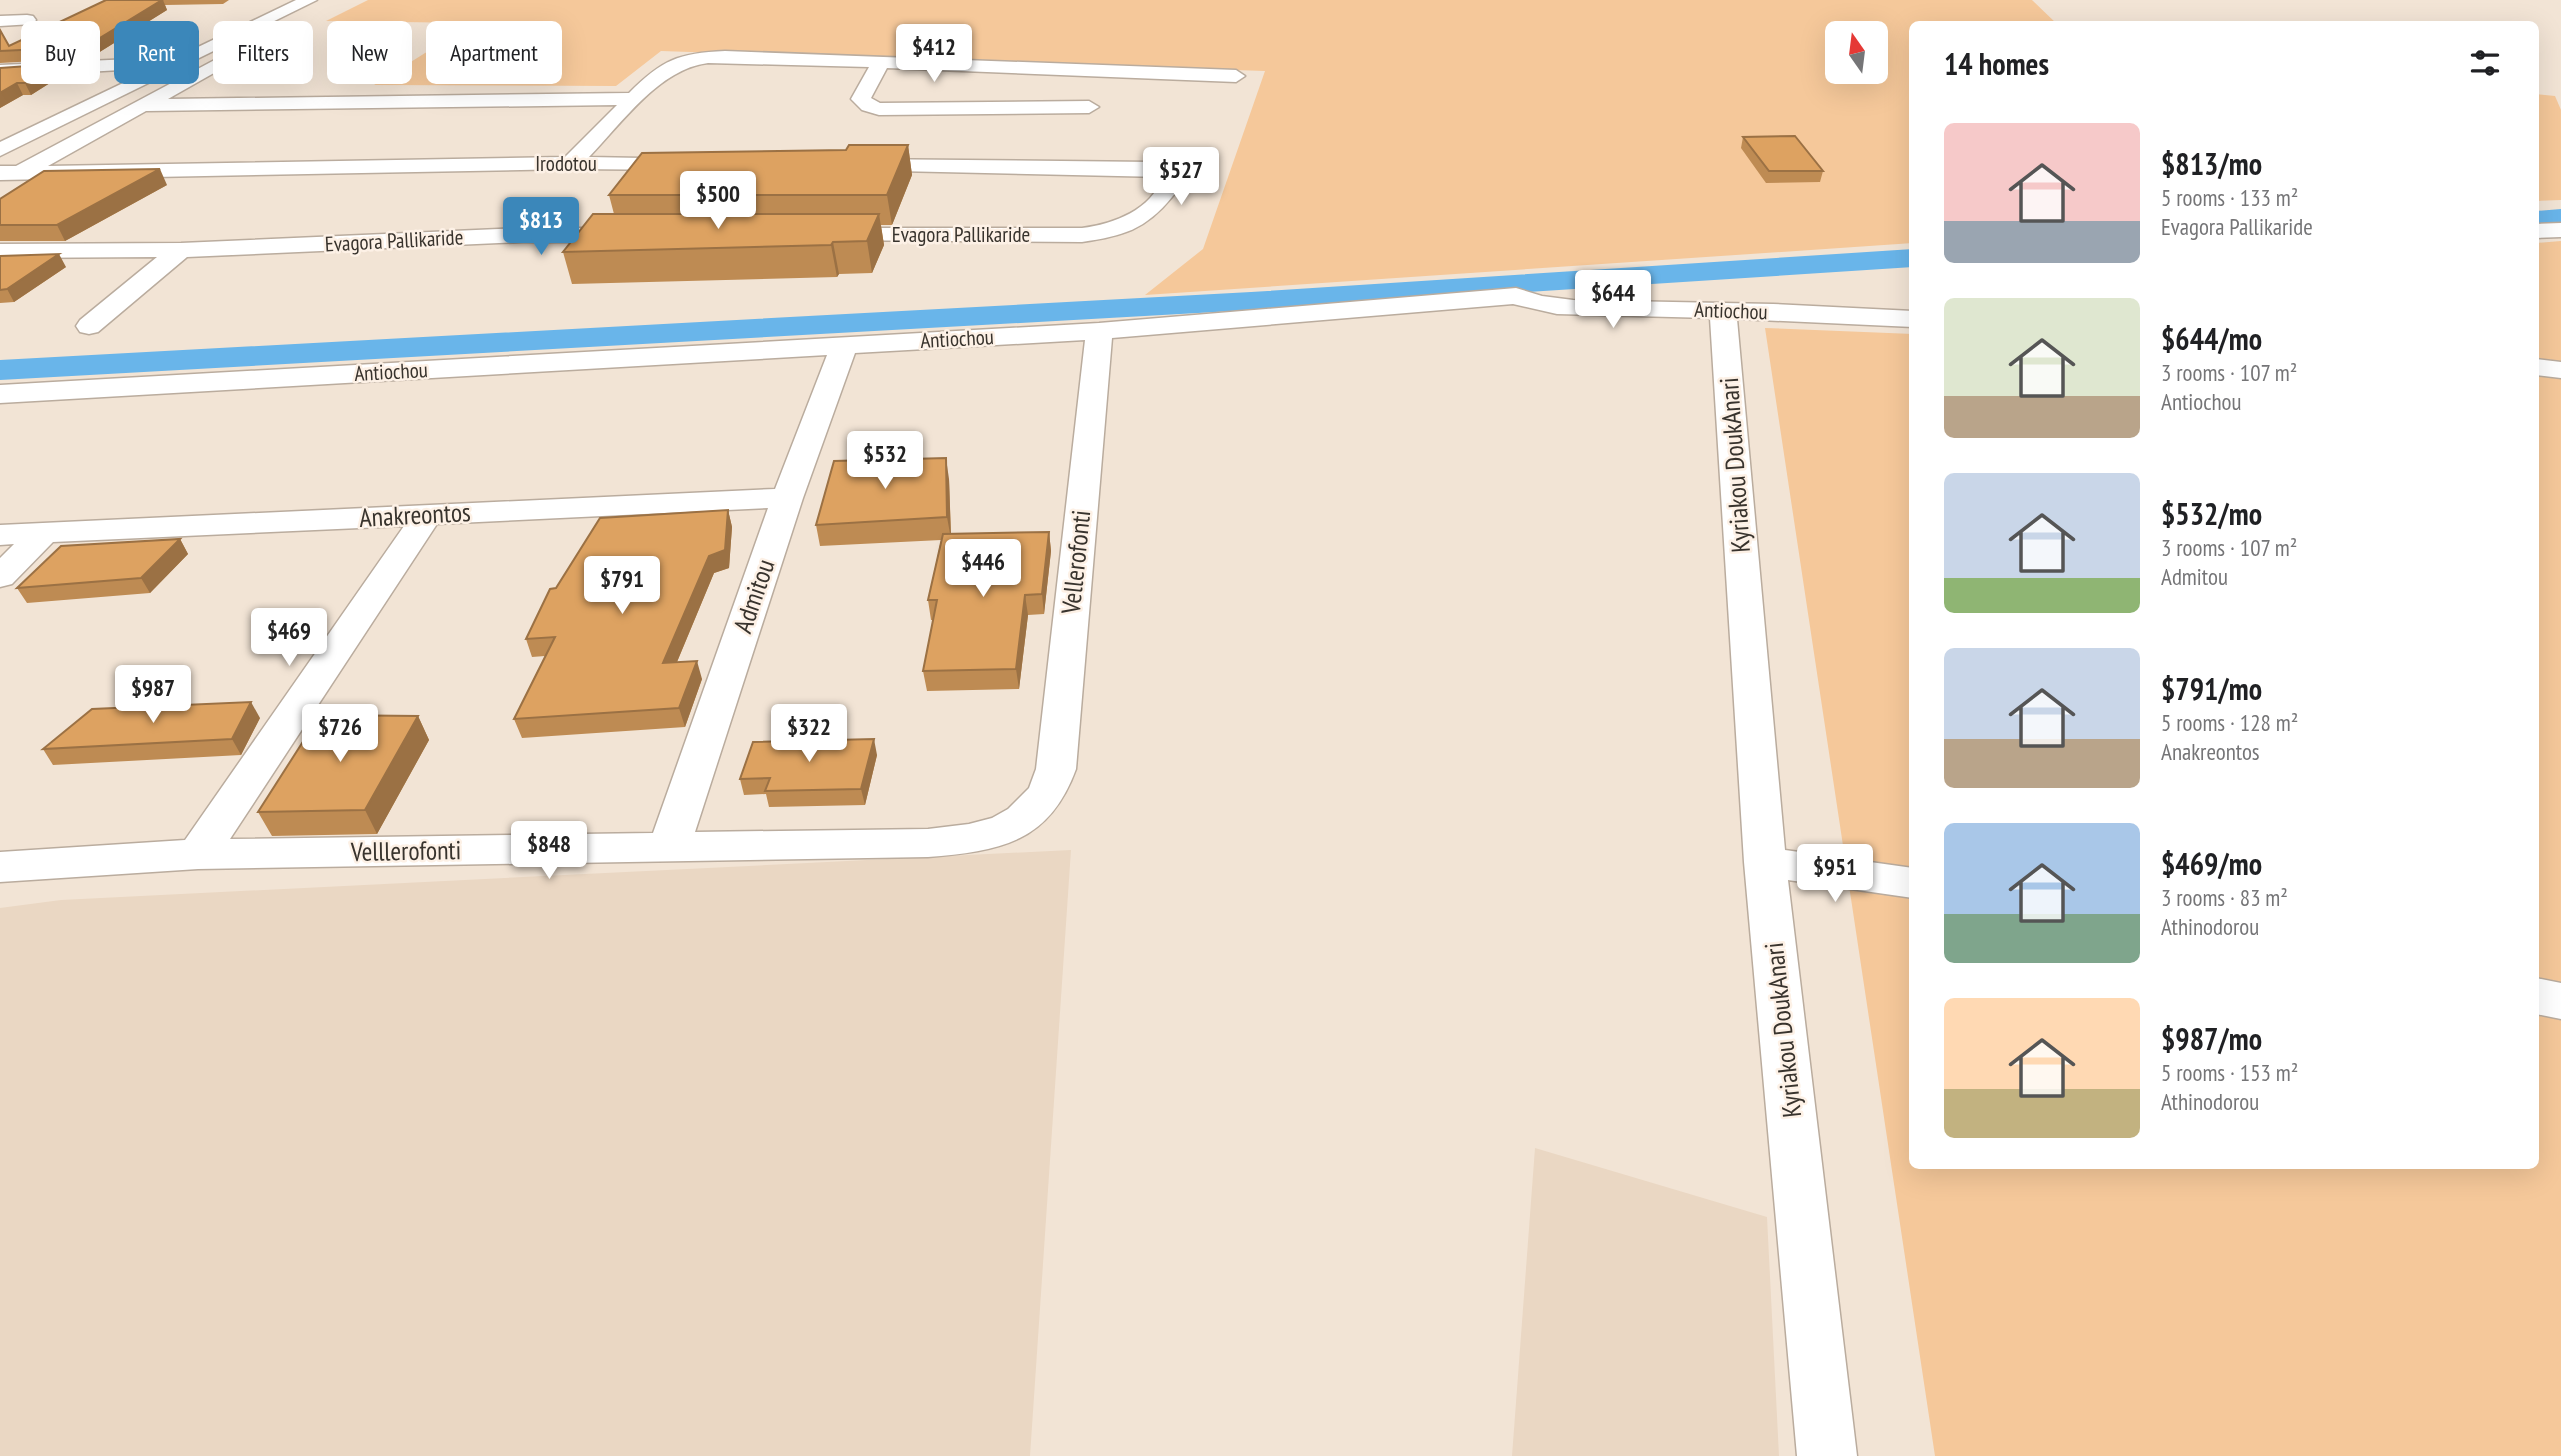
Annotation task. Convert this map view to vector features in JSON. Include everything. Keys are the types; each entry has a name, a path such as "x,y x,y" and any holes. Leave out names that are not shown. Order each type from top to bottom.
{"street":[{"path":"199,34 271,0"},
{"path":"0,150 309,0"},
{"path":"0,21 27,20"},
{"path":"571,163 631,99 672,64 697,58 725,56 1236,76"},
{"path":"0,71 114,62"},
{"path":"881,62 861,99 869,106 879,109 1090,107"},
{"path":"0,184 10,173 213,66"},
{"path":"0,131 114,74"},
{"path":"142,105 631,99"},
{"name":"Irodotou","path":"10,173 571,163 705,164"},
{"name":"Evagora Pallikaride","path":"803,235 1082,235 1114,232 1147,215 1173,181 1174,174 1167,170 1132,167 841,165"},
{"path":"2539,231 2561,230"},
{"name":"Evagora Pallikaride","path":"0,251 181,250 523,235 649,235"},
{"path":"89,326 181,250"},
{"name":"Antiochou","path":"0,394 1099,331 1516,296 1523,300 1566,305 1909,319"},
{"name":"Kyriakou DoukAnari","path":"1723,310 1765,862 1827,1456"},
{"name":"Vellerofonti","path":"1048,792 1056,769 1099,331"},
{"name":"Admitou","path":"669,848 787,498 844,346"},
{"path":"2539,367 2561,370"},
{"name":"Anakreontos","path":"0,535 787,498"},
{"path":"198,854 428,514"},
{"path":"0,577 43,534"},
{"name":"Velllerofonti","path":"0,867 198,854 928,843 979,838 1014,825 1040,804 1048,792"},
{"path":"1765,862 1909,882"},
{"path":"2539,997 2561,1001"}],"shaded area":[{"path":"368,0 2032,0 2054,21 1909,21 1909,243 1145,295 1203,249 1265,71 661,51 616,86 374,85 412,84 412,61 426,52 426,84 562,84 562,21 326,21"},
{"path":"2539,94 2555,96 2561,110 2561,200 2539,201"},
{"path":"2561,241 2561,1456 1935,1456 1765,328 1909,334 1909,1169 2539,1169 2539,243"},
{"path":"1071,850 1030,1456 0,1456 0,908 61,900"},
{"path":"1535,1148 1767,1217 1779,1456 1512,1456"}],"building":[{"path":"106,0 162,0 128,21 114,21 114,29 100,38 100,21 62,21"},
{"path":"0,30 9,46 21,40 21,50 0,51"},
{"path":"21,66 21,83 0,93 0,68"},
{"path":"1795,136 1823,171 1769,171 1743,137"},
{"path":"849,145 908,145 887,195 609,195 642,153 846,150"},
{"path":"160,169 57,225 0,225 0,199 44,171"},
{"path":"593,214 879,214 867,241 833,242 831,245 563,252"},
{"path":"59,254 7,289 0,290 0,256"},
{"path":"946,458 947,517 816,525 834,461"},
{"path":"728,510 725,550 709,556 663,663 697,661 679,708 514,719 555,637 526,639 550,589 556,588 600,518"},
{"path":"1049,532 1042,594 1025,595 1016,669 923,671 937,600 928,600 943,534"},
{"path":"180,539 141,578 17,588 61,546"},
{"path":"251,702 232,739 43,749 92,709"},
{"path":"320,715 418,716 365,810 258,812"},
{"path":"874,739 861,789 765,791 770,778 740,779 753,742"}],"waterway":[{"path":"2539,219 2561,217"},
{"path":"0,370 1251,301 1909,258"}]}
